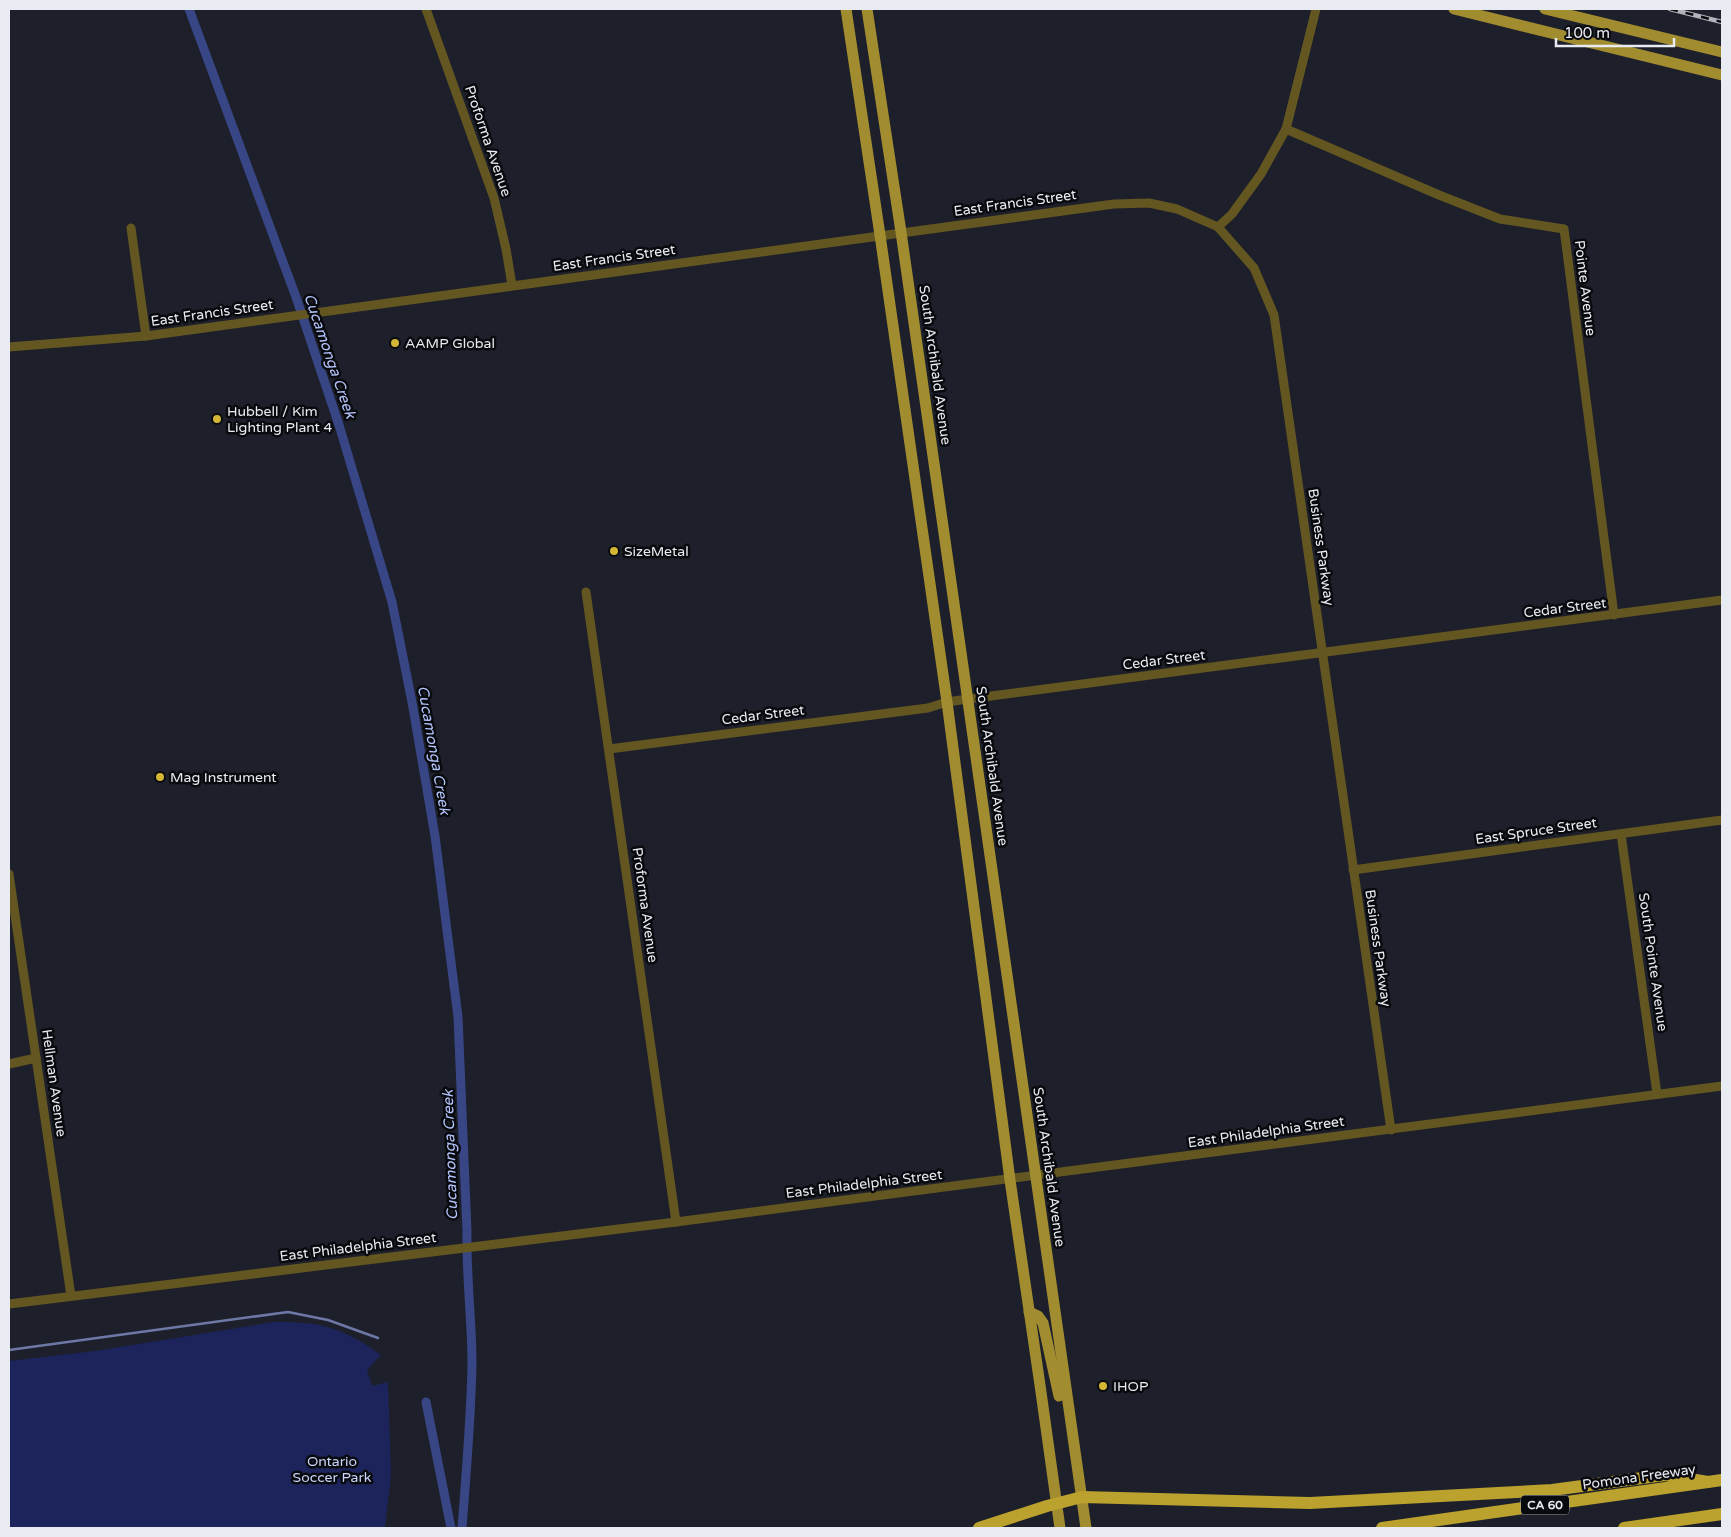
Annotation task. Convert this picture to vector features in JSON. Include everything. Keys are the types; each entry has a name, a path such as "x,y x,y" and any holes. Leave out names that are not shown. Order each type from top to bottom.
{"highway":[{"path":"979,1528 1056,1503 1082,1497 1310,1503 1552,1490 1665,1476 1708,1482"},
{"name":"Pomona Freeway","path":"1382,1528 1722,1480"},
{"path":"1624,1528 1722,1514"},
{"path":"1642,1528 1671,1521"}],"main road":[{"path":"846,9 947,702 1010,1180 1060,1528"},
{"name":"South Archibald Avenue","path":"867,9 901,232 1086,1528"},
{"path":"1454,9 1722,75"},
{"path":"1545,9 1722,52"},
{"path":"1029,1312 1038,1316 1043,1323 1061,1404 1072,1435"}],"street":[{"name":"Proforma Avenue","path":"426,9 494,198 512,285"},
{"path":"1218,227 1232,214 1261,174 1286,129 1316,9"},
{"name":"Pointe Avenue","path":"1286,129 1439,195 1500,219 1564,229 1614,615"},
{"name":"East Francis Street","path":"9,347 146,336 1114,204 1149,203 1177,208 1218,227"},
{"name":"Business Parkway","path":"1218,227 1254,268 1274,315 1390,1130"},
{"path":"131,228 146,336"},
{"name":"Proforma Avenue","path":"586,592 676,1222"},
{"name":"Cedar Street","path":"609,749 928,708 947,702 968,699 1722,600"},
{"name":"East Spruce Street","path":"1353,870 1722,820"},
{"name":"South Pointe Avenue","path":"1622,834 1657,1094"},
{"name":"Hellman Avenue","path":"9,874 71,1296"},
{"path":"9,1064 36,1058"},
{"name":"East Philadelphia Street","path":"9,1304 1010,1180 1722,1086"}],"green space":[{"name":"Ontario Soccer Park","path":"274,1322 305,1323 331,1328 355,1338 381,1355 367,1370 372,1386 388,1382 391,1474 385,1528 9,1528 9,1361 95,1351"}],"waterway":[{"name":"Cucamonga Creek","path":"189,9 296,297 339,425 392,602 412,702 435,836 458,1017 472,1364 462,1528"},
{"path":"9,1350 288,1312 328,1320 378,1338"},
{"name":"Cucamonga Creek","path":"426,1402 451,1528"}],"railway":[{"path":"1670,9 1722,22"}],"place":[{"name":"AAMP Global","path":"395,343"},
{"name":"Hubbell / Kim Lighting Plant 4","path":"217,419"},
{"name":"SizeMetal","path":"614,551"},
{"name":"Mag Instrument","path":"160,777"},
{"name":"IHOP","path":"1103,1386"}]}
